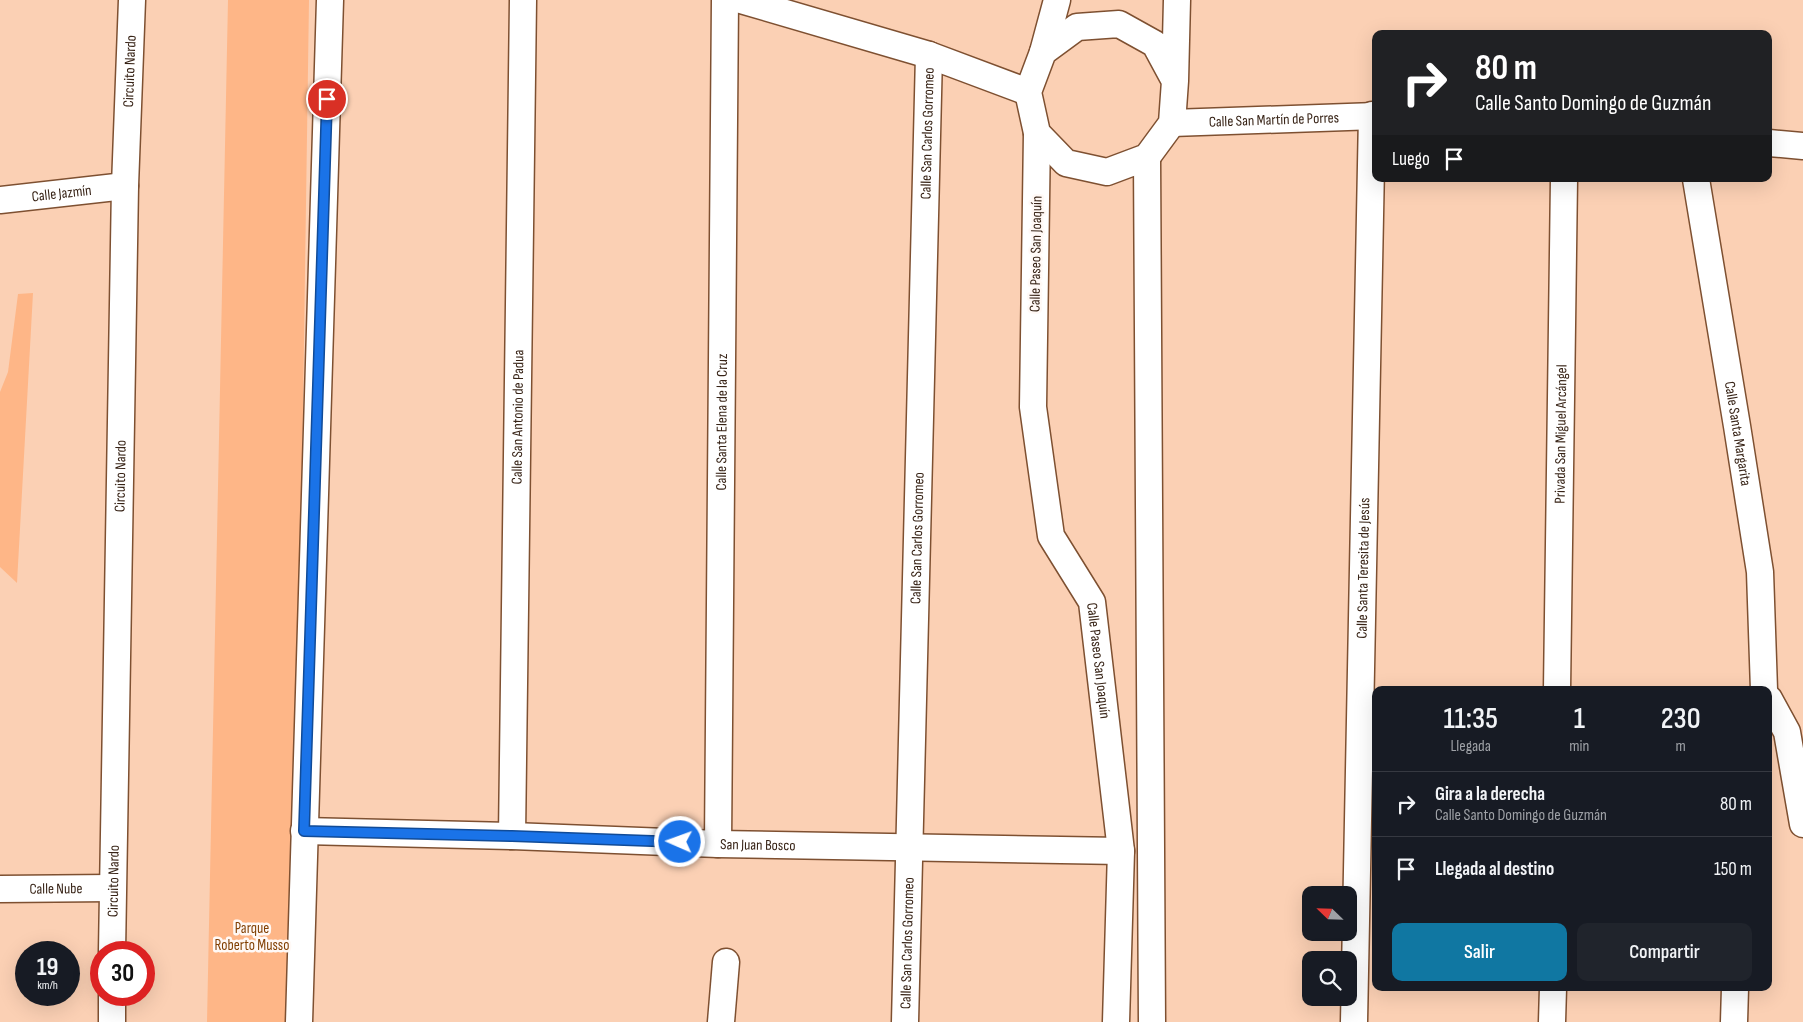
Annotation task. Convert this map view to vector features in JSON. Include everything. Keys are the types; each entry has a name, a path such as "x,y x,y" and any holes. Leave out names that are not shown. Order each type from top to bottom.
{"street":[{"name":"Circuito Nardo","path":"112,941 125,186 132,0"},
{"path":"299,1022 330,0"},
{"name":"Calle San Antonio de Padua","path":"512,836 522,0"},
{"name":"Calle Santa Elena de la Cruz","path":"718,844 725,0"},
{"path":"741,0 929,55 1028,92"},
{"path":"1057,0 1043,52 1028,92 1037,132 1066,162 1107,172 1147,157 1172,123 1177,0"},
{"path":"1043,52 1077,27 1119,24 1156,44 1175,81"},
{"name":"Calle San Carlos Gorromeo","path":"905,1022 929,55"},
{"name":"Calle San Martín de Porres","path":"1172,123 1372,115"},
{"name":"Calle Paseo San Joaquín","path":"1037,132 1033,407 1051,536 1092,602 1121,851 1116,1022"},
{"path":"1772,143 1803,146"},
{"path":"1147,157 1152,1022"},
{"name":"Calle Santa Teresita de Jesús","path":"1354,1022 1373,182"},
{"name":"Privada San Miguel Arcángel","path":"1557,686 1564,182"},
{"name":"Calle Santa Margarita","path":"1697,182 1738,426 1760,572 1764,686"},
{"name":"Calle Jazmín","path":"0,201 125,186"},
{"path":"1772,704 1787,732 1803,824"},
{"name":"San Juan Bosco","path":"304,831 512,836 718,844 1121,851"},
{"name":"Calle Nube","path":"0,889 112,888"},
{"path":"721,1022 726,962"},
{"path":"1552,1022 1553,991"},
{"path":"1734,1022 1735,991"},
{"path":"112,1006 112,1022"}],"green space":[{"name":"Parque Roberto Musso","path":"228,0 309,0 294,1022 207,1022"},
{"path":"33,293 17,583 0,567 0,392 8,372 18,294"}],"route":[{"path":"327,99 304,831 680,842"}]}
